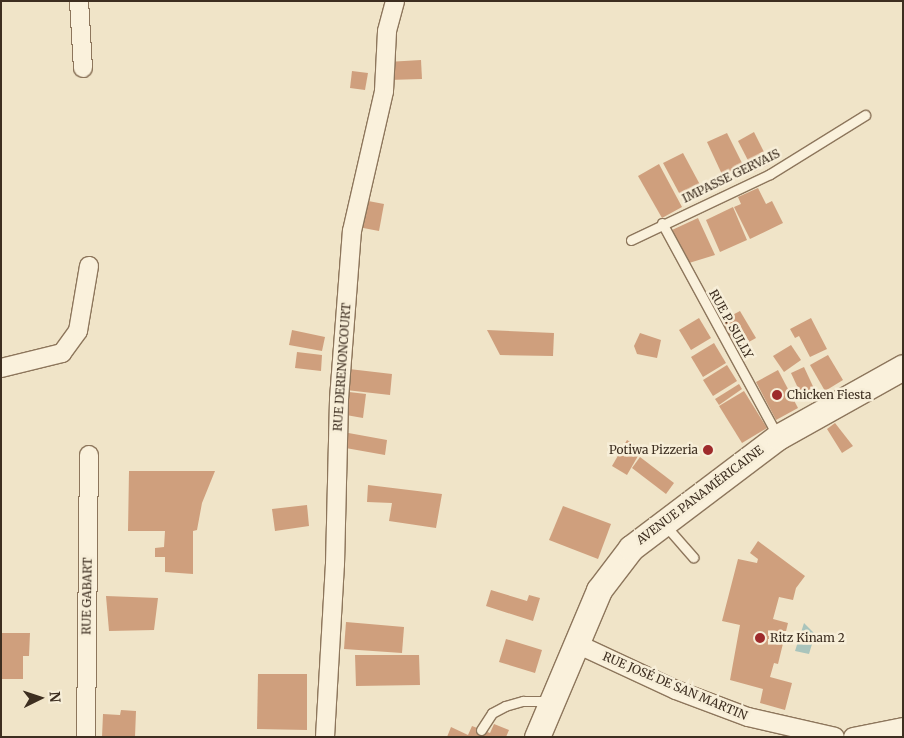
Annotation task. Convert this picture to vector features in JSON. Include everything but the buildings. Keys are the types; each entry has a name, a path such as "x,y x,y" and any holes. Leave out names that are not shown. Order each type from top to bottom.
{"main road":[{"name":"AVENUE PANAMÉRICAINE","path":"537,737 575,643 609,574 631,548 778,437 903,367"}],"street":[{"path":"79,1 83,68"},
{"name":"RUE DERENONCOURT","path":"325,737 335,564 339,399 352,231 384,92 387,30 395,1"},
{"path":"1,368 62,352 78,331 90,266"},
{"name":"RUE GABART","path":"86,737 88,455"},
{"name":"RUE JOSÉ DE SAN MARTIN","path":"575,643 658,682 748,717 835,737"},
{"path":"853,737 903,727"}],"lane":[{"name":"IMPASSE GERVAIS","path":"631,240 770,174 865,115"},
{"name":"RUE P. SULLY","path":"662,224 778,437"},
{"path":"663,522 692,558"},
{"path":"481,730 492,713 505,706 524,701 550,701"}],"water":[{"path":"804,623 819,638 818,643 812,644 809,654 795,651"}],"place":[{"name":"Chicken Fiesta","path":"777,395"},
{"name":"Potiwa Pizzeria","path":"708,450"},
{"name":"Ritz Kinam 2","path":"760,638"}]}
